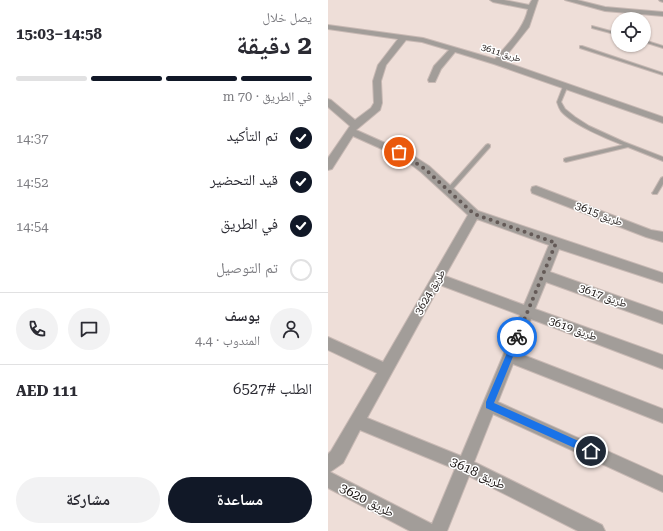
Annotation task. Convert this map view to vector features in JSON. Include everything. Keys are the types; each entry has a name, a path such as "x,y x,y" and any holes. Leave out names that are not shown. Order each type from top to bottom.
{"street":[{"path":"493,0 530,7"},
{"path":"497,62 522,32 529,20 530,7 535,0"},
{"path":"568,0 605,9 663,14"},
{"name":"طريق 3611","path":"328,27 423,40 497,62 663,120"},
{"path":"328,166 353,129 375,110 378,103 377,81 382,66 404,37"},
{"path":"432,80 437,68 454,49"},
{"path":"328,102 353,129 408,157 425,169 474,214 663,278"},
{"name":"طريق 3615","path":"536,190 650,234 663,237"},
{"name":"طريق 3624","path":"328,465 337,457 474,214"},
{"path":"438,531 556,243"},
{"name":"طريق 3617","path":"543,275 663,318"},
{"name":"طريق 3619","path":"438,279 663,362"},
{"path":"328,343 385,370"},
{"path":"509,356 663,416"},
{"path":"489,405 663,484"},
{"name":"طريق 3618","path":"356,421 464,465 596,531"},
{"name":"طريق 3620","path":"328,479 428,531"}],"lane":[{"path":"593,27 611,32"},
{"path":"651,43 663,47"},
{"path":"581,47 663,74"},
{"path":"566,85 559,102 562,109 597,132 627,146 663,159"},
{"path":"449,190 488,146"},
{"path":"566,160 627,146"},
{"path":"655,193 663,179"}],"way so far":[{"path":"399,152 425,169 474,214 556,243 517,337"}],"route":[{"path":"517,337 489,405 591,451"}]}
